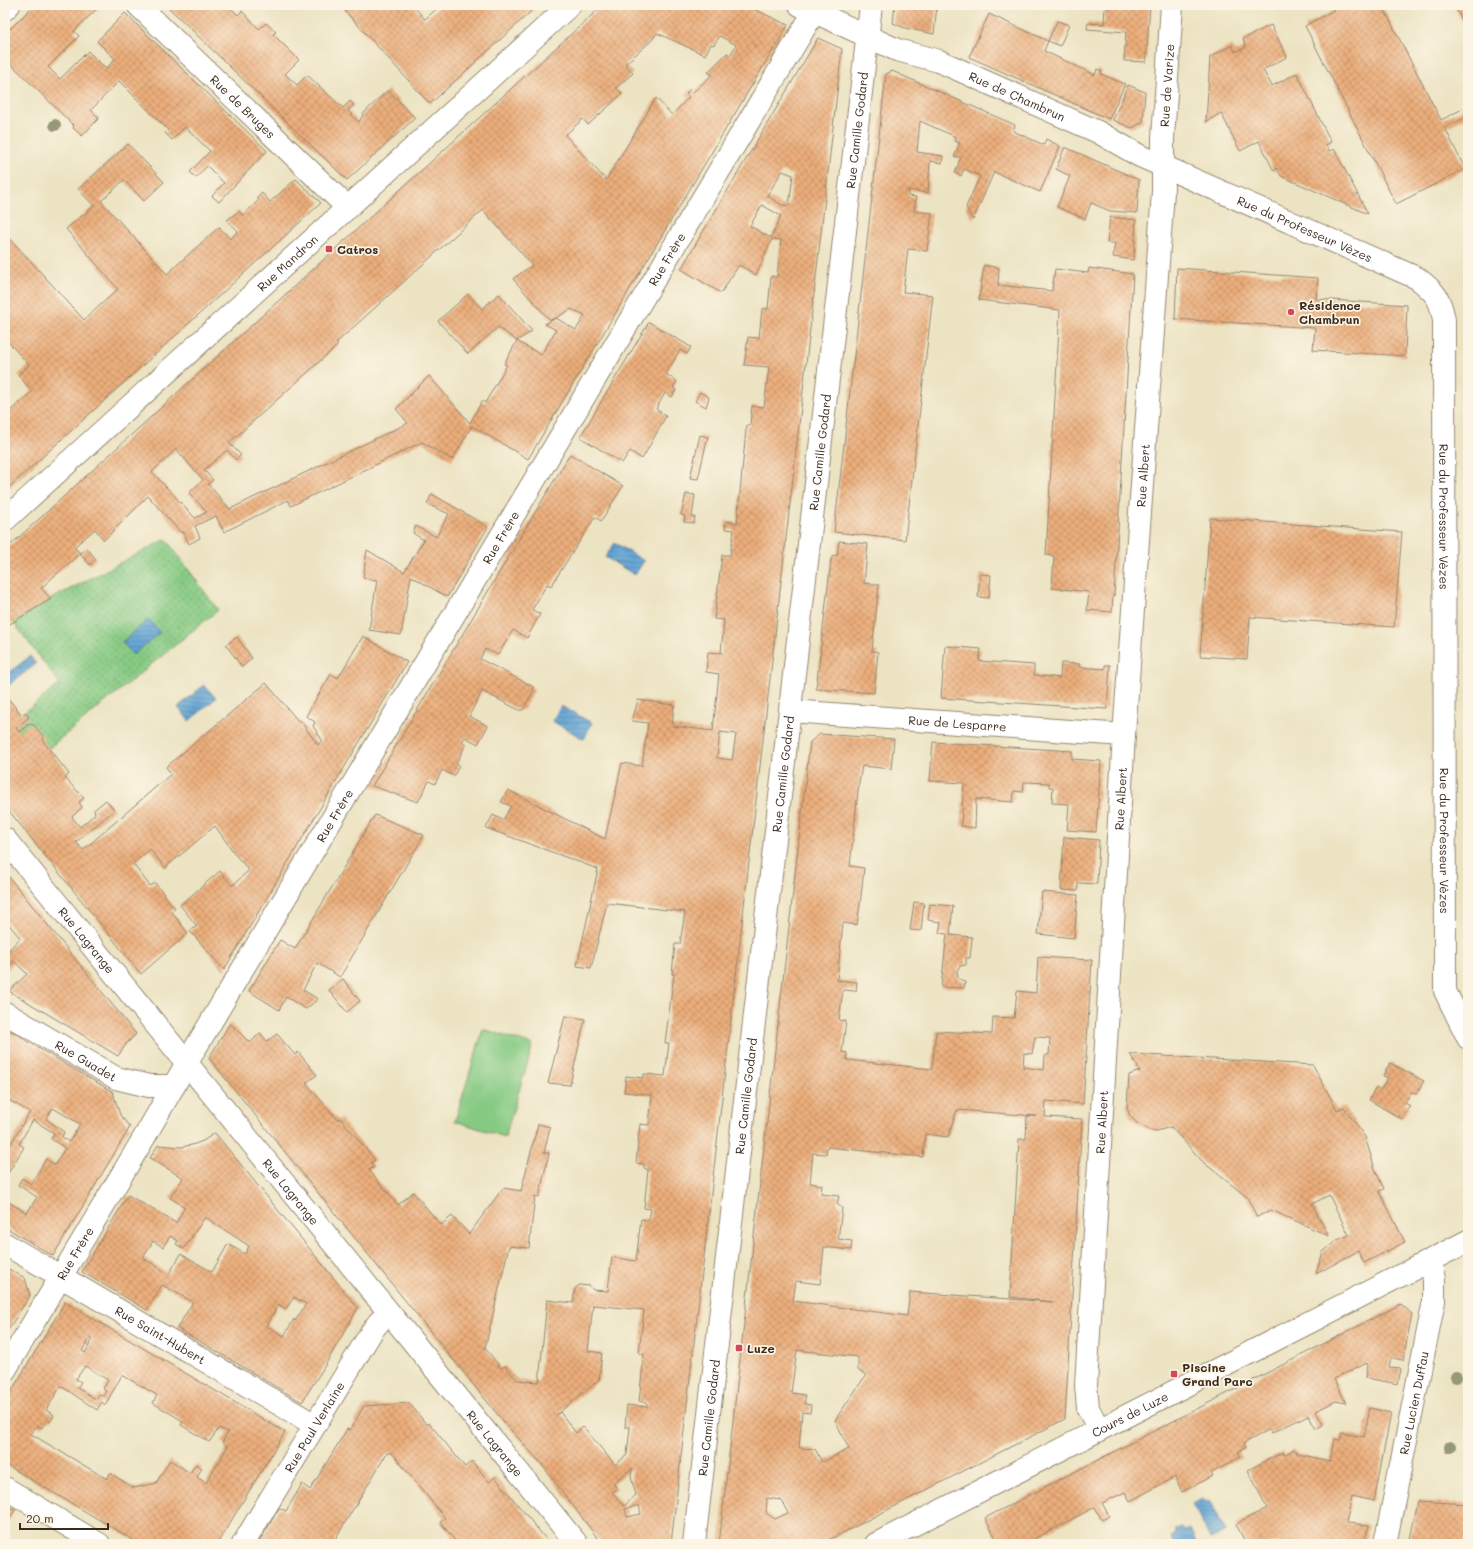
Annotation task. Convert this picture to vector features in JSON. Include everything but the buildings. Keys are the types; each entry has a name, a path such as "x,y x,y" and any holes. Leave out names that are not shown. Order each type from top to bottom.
{"street":[{"path":"5,9 9,5"},
{"name":"Rue de Bruges","path":"138,5 348,208"},
{"name":"Rue Mandron","path":"5,520 570,5"},
{"name":"Rue Camille Godard","path":"694,1544 870,5"},
{"name":"Rue de Varize","path":"1163,166 1172,5"},
{"name":"Rue de Chambrun","path":"807,8 897,50 939,60 1098,132 1140,156 1163,166"},
{"name":"Rue Frère","path":"5,1370 145,1136 807,8"},
{"name":"Rue Albert","path":"1098,1430 1088,1408 1086,1385 1124,735 1163,192 1163,166"},
{"name":"Rue du Professeur Vèzes","path":"1163,166 1417,278 1434,291 1441,305 1444,320 1445,991 1468,1038"},
{"name":"Rue de Lesparre","path":"790,711 1124,735"},
{"name":"Rue Lagrange","path":"5,839 577,1544"},
{"name":"Rue Guadet","path":"5,1013 116,1078 149,1086 174,1086"},
{"name":"Cours de Luze","path":"876,1544 1468,1241"},
{"name":"Rue Saint-Hubert","path":"5,1244 315,1425"},
{"name":"Rue Lucien Duffau","path":"1385,1544 1434,1301 1434,1279 1430,1261"},
{"name":"Rue Paul Verlaine","path":"243,1544 372,1331 390,1313"},
{"path":"5,1488 99,1544"}],"green space":[{"path":"166,539 218,610 49,748 5,728 60,684 13,622 51,599"},
{"path":"483,1029 533,1045 505,1137 455,1121"}],"water":[{"path":"615,543 644,561 635,575 605,557"},
{"path":"149,619 160,633 133,655 122,642"},
{"path":"30,656 36,664 5,688 5,676"},
{"path":"204,685 216,698 189,721 178,707"},
{"path":"561,706 592,723 584,739 552,721"},
{"path":"1203,1499 1211,1502 1226,1532 1210,1539 1193,1504"},
{"path":"1181,1527 1185,1531 1190,1529 1197,1544 1173,1544 1171,1538 1175,1536 1176,1529"}],"place":[{"name":"Catros","path":"329,249"},
{"name":"Résidence Chambrun","path":"1291,312"},
{"name":"Luze","path":"739,1348"},
{"name":"Piscine Grand Parc","path":"1174,1374"}]}
